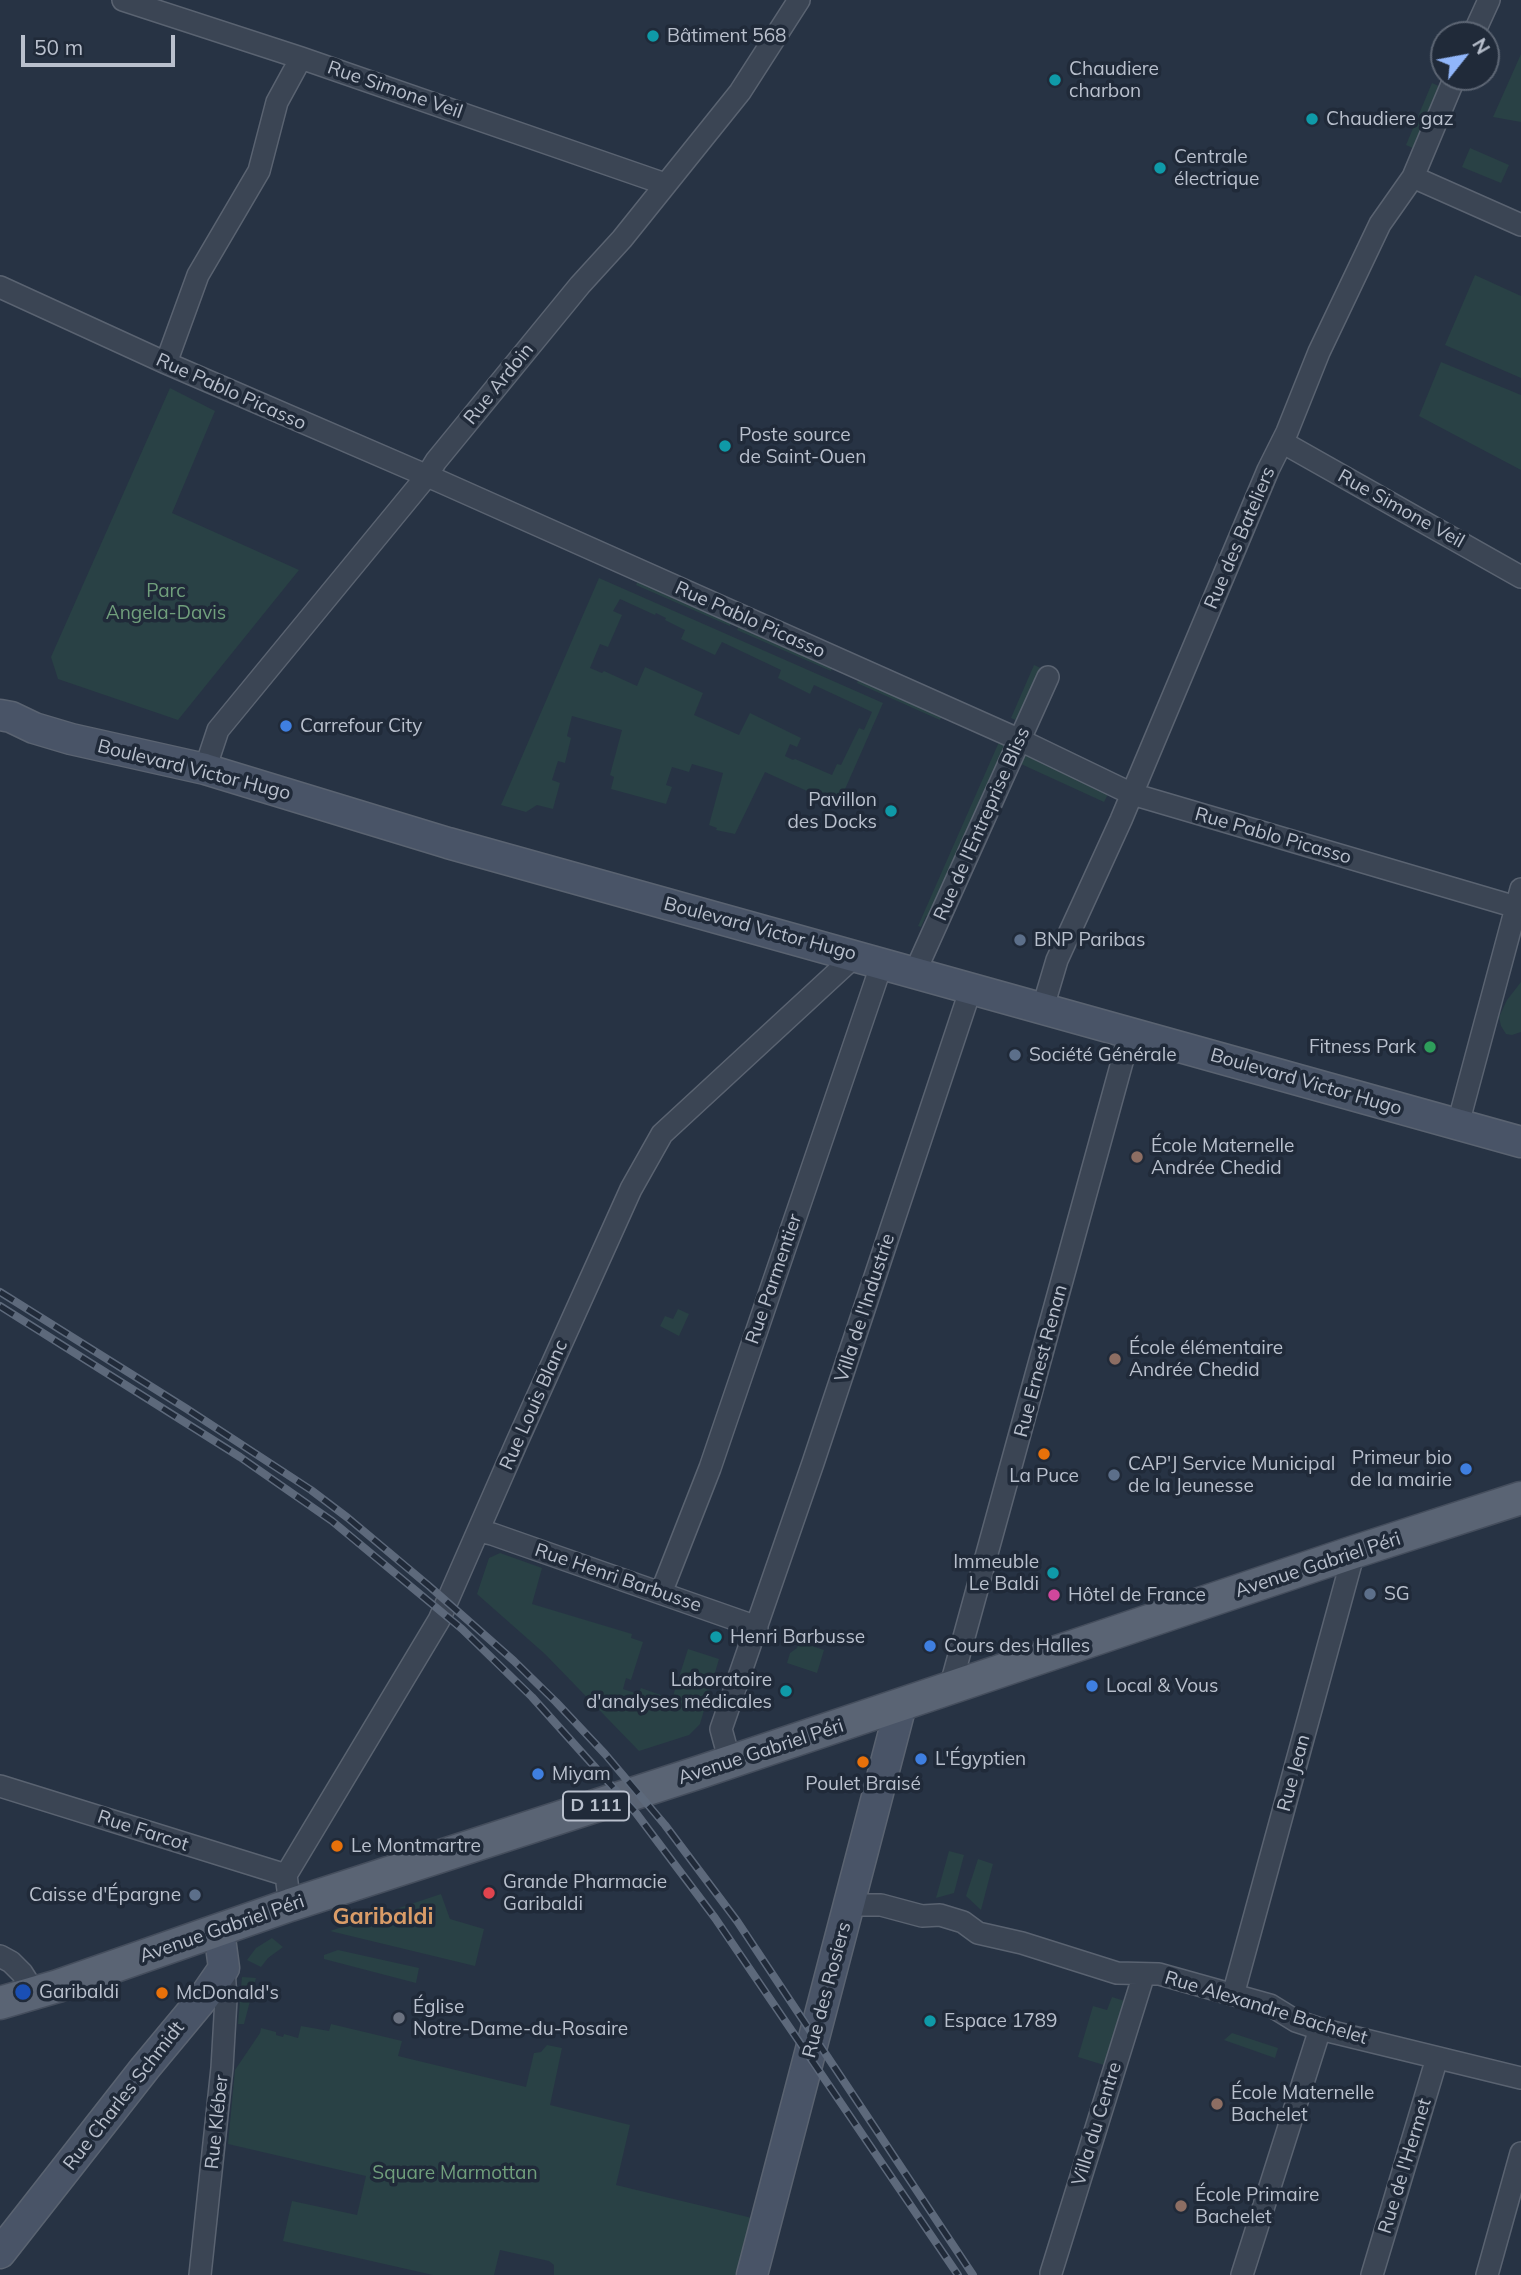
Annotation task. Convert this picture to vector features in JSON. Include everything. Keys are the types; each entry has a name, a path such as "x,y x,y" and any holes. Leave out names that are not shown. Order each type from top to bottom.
{"main road":[{"name":"Boulevard Victor Hugo","path":"0,715 71,740 205,769 448,843 1521,1142"},
{"name":"Avenue Gabriel Péri","path":"0,2003 219,1931 288,1890 730,1762 1521,1498"},
{"name":"Rue des Rosiers","path":"752,2275 901,1705"},
{"path":"219,1931 224,1968"},
{"name":"Rue Charles Schmidt","path":"0,2253 204,1997 224,1968"}],"street":[{"name":"Rue Simone Veil","path":"123,0 301,58 665,184"},
{"name":"Rue Ardoin","path":"205,769 218,730 740,92 799,0"},
{"path":"1479,21 1489,0"},
{"path":"166,363 198,275 259,171 276,102 301,58"},
{"name":"Rue des Bateliers","path":"1043,1007 1057,960 1132,794 1319,352 1380,224 1412,177 1449,91"},
{"path":"1412,177 1521,225"},
{"name":"Rue Pablo Picasso","path":"0,287 1020,740 1132,794 1518,898"},
{"name":"Rue Simone Veil","path":"1282,442 1521,577"},
{"name":"Rue de l'Entreprise Bliss","path":"915,972 1048,677"},
{"path":"1458,1124 1518,898"},
{"name":"Rue Louis Blanc","path":"288,1890 439,1620 631,1189 662,1134 869,959"},
{"name":"Rue Parmentier","path":"661,1593 710,1468 869,959"},
{"name":"Villa de l'Industrie","path":"730,1762 721,1728 971,988"},
{"name":"Rue Ernest Renan","path":"950,1689 1130,1033"},
{"name":"Rue Henri Barbusse","path":"479,1531 757,1627"},
{"name":"Rue Jean","path":"1233,1995 1354,1552"},
{"name":"Rue Farcot","path":"0,1786 288,1890"},
{"name":"Rue Alexandre Bachelet","path":"850,1905 881,1905 922,1916 940,1915 963,1922 978,1933 1022,1943 1117,1973 1159,1974 1270,2006 1296,2021 1320,2029 1521,2078"},
{"path":"0,1956 22,1972 34,1992"},
{"name":"Rue Kléber","path":"200,2275 222,2068 226,1999 224,1968"},
{"name":"Villa du Centre","path":"1051,2273 1144,1974"},
{"path":"1242,2275 1320,2029"},
{"name":"Rue de l'Hermet","path":"1372,2275 1437,2058"},
{"path":"1487,2275 1521,2153"}],"green space":[{"path":"1521,54 1521,122 1493,117"},
{"path":"1430,88 1430,91 1439,91 1415,149 1406,145"},
{"path":"1470,148 1509,165 1501,183 1462,167"},
{"path":"1475,275 1521,296 1521,378 1445,345"},
{"path":"1441,362 1521,395 1521,470 1419,416"},
{"name":"Parc Angela-Davis","path":"170,388 215,411 172,513 299,570 178,720 58,679 51,657"},
{"path":"599,578 883,703 838,805 765,772 735,834 716,830 717,828 709,825 723,773 692,764 689,772 672,767 666,785 672,787 666,804 611,789 614,777 610,775 622,730 572,716 567,736 571,738 565,763 558,761 552,780 560,783 553,809 537,805 526,812 501,805","holes":["620,599 655,615 656,613 685,630 681,639 715,655 722,642 781,670 778,678 810,694 814,685 872,712 864,730 859,728 841,765 837,764 832,775 785,756 790,744 797,747 801,738 750,713 739,735 694,715 703,693 645,667 637,686 604,671 602,673 590,668 600,644 608,647 622,615 613,611"]},
{"path":"639,578 733,619 730,626 636,585"},
{"path":"740,623 834,664 831,671 737,630"},
{"path":"1034,665 1043,669 1020,722 1011,718"},
{"path":"860,675 943,713 940,720 857,683"},
{"path":"999,742 1009,746 933,914 926,916 921,927 918,926"},
{"path":"1025,754 1109,792 1104,802 1021,764"},
{"path":"1521,982 1521,1032 1506,1034 1499,1017 1507,1000"},
{"path":"678,1309 689,1314 679,1336 660,1326 665,1316 673,1319"},
{"path":"500,1553 542,1568 532,1604 632,1634 631,1638 643,1642 631,1680 626,1678 623,1689 638,1694 641,1688 672,1699 688,1649 719,1659 700,1724 689,1735 639,1751 545,1654 477,1594 489,1558"},
{"path":"799,1642 824,1650 817,1673 787,1663 790,1653 797,1648"},
{"path":"949,1851 964,1855 954,1893 936,1898"},
{"path":"978,1859 993,1864 981,1910 966,1896"},
{"path":"441,1894 450,1919 484,1929 475,1966 330,1931"},
{"path":"272,1938 283,1947 261,1967 247,1960 256,1948"},
{"path":"338,1950 419,1968 416,1983 324,1959 324,1955"},
{"path":"242,1977 256,1978 244,2024 238,2024"},
{"path":"1112,1997 1128,2002 1107,2066 1078,2057 1093,2006 1107,2010"},
{"name":"Square Marmottan","path":"331,2024 402,2041 398,2056 526,2087 534,2053 541,2052 547,2045 562,2048 550,2105 630,2125 616,2185 752,2218 737,2275 554,2275 554,2265 549,2261 500,2250 494,2275 433,2275 283,2241 292,2201 357,2215 366,2176 228,2144 235,2070 261,2028 283,2037 284,2034 298,2038 301,2026 329,2031"},
{"path":"1232,2033 1278,2048 1275,2058 1224,2040"}],"railway":[{"path":"0,1292 311,1490 429,1586 556,1702 605,1754 665,1825 737,1921 973,2275"},
{"path":"0,1306 240,1457 332,1521 462,1629 532,1697 636,1813 715,1918 958,2275"}],"place":[{"name":"Bâtiment 568","path":"653,36"},
{"name":"Chaudiere charbon","path":"1055,80"},
{"name":"Chaudiere gaz","path":"1312,119"},
{"name":"Centrale électrique","path":"1160,168"},
{"name":"Poste source de Saint-Ouen","path":"725,446"},
{"name":"Carrefour City","path":"286,726"},
{"name":"Pavillon des Docks","path":"891,811"},
{"name":"BNP Paribas","path":"1020,940"},
{"name":"Fitness Park","path":"1430,1047"},
{"name":"Société Générale","path":"1015,1055"},
{"name":"École Maternelle Andrée Chedid","path":"1137,1157"},
{"name":"École élémentaire Andrée Chedid","path":"1115,1359"},
{"name":"La Puce","path":"1044,1454"},
{"name":"Primeur bio de la mairie","path":"1466,1469"},
{"name":"CAP'J Service Municipal de la Jeunesse","path":"1114,1475"},
{"name":"Immeuble Le Baldi","path":"1053,1573"},
{"name":"SG","path":"1370,1594"},
{"name":"Hôtel de France","path":"1054,1595"},
{"name":"Henri Barbusse","path":"716,1637"},
{"name":"Cours des Halles","path":"930,1646"},
{"name":"Local & Vous","path":"1092,1686"},
{"name":"Laboratoire d'analyses médicales","path":"786,1691"},
{"name":"L'Égyptien","path":"921,1759"},
{"name":"Poulet Braisé","path":"863,1762"},
{"name":"Miyam","path":"538,1774"},
{"name":"Le Montmartre","path":"337,1846"},
{"name":"Grande Pharmacie Garibaldi","path":"489,1893"},
{"name":"Caisse d'Épargne","path":"195,1895"},
{"name":"Garibaldi","path":"23,1992"},
{"name":"McDonald's","path":"162,1993"},
{"name":"Église Notre-Dame-du-Rosaire","path":"399,2018"},
{"name":"Espace 1789","path":"930,2021"},
{"name":"École Maternelle Bachelet","path":"1217,2104"},
{"name":"École Primaire Bachelet","path":"1181,2206"}],"district":[{"name":"Garibaldi","path":"383,1917"}]}
